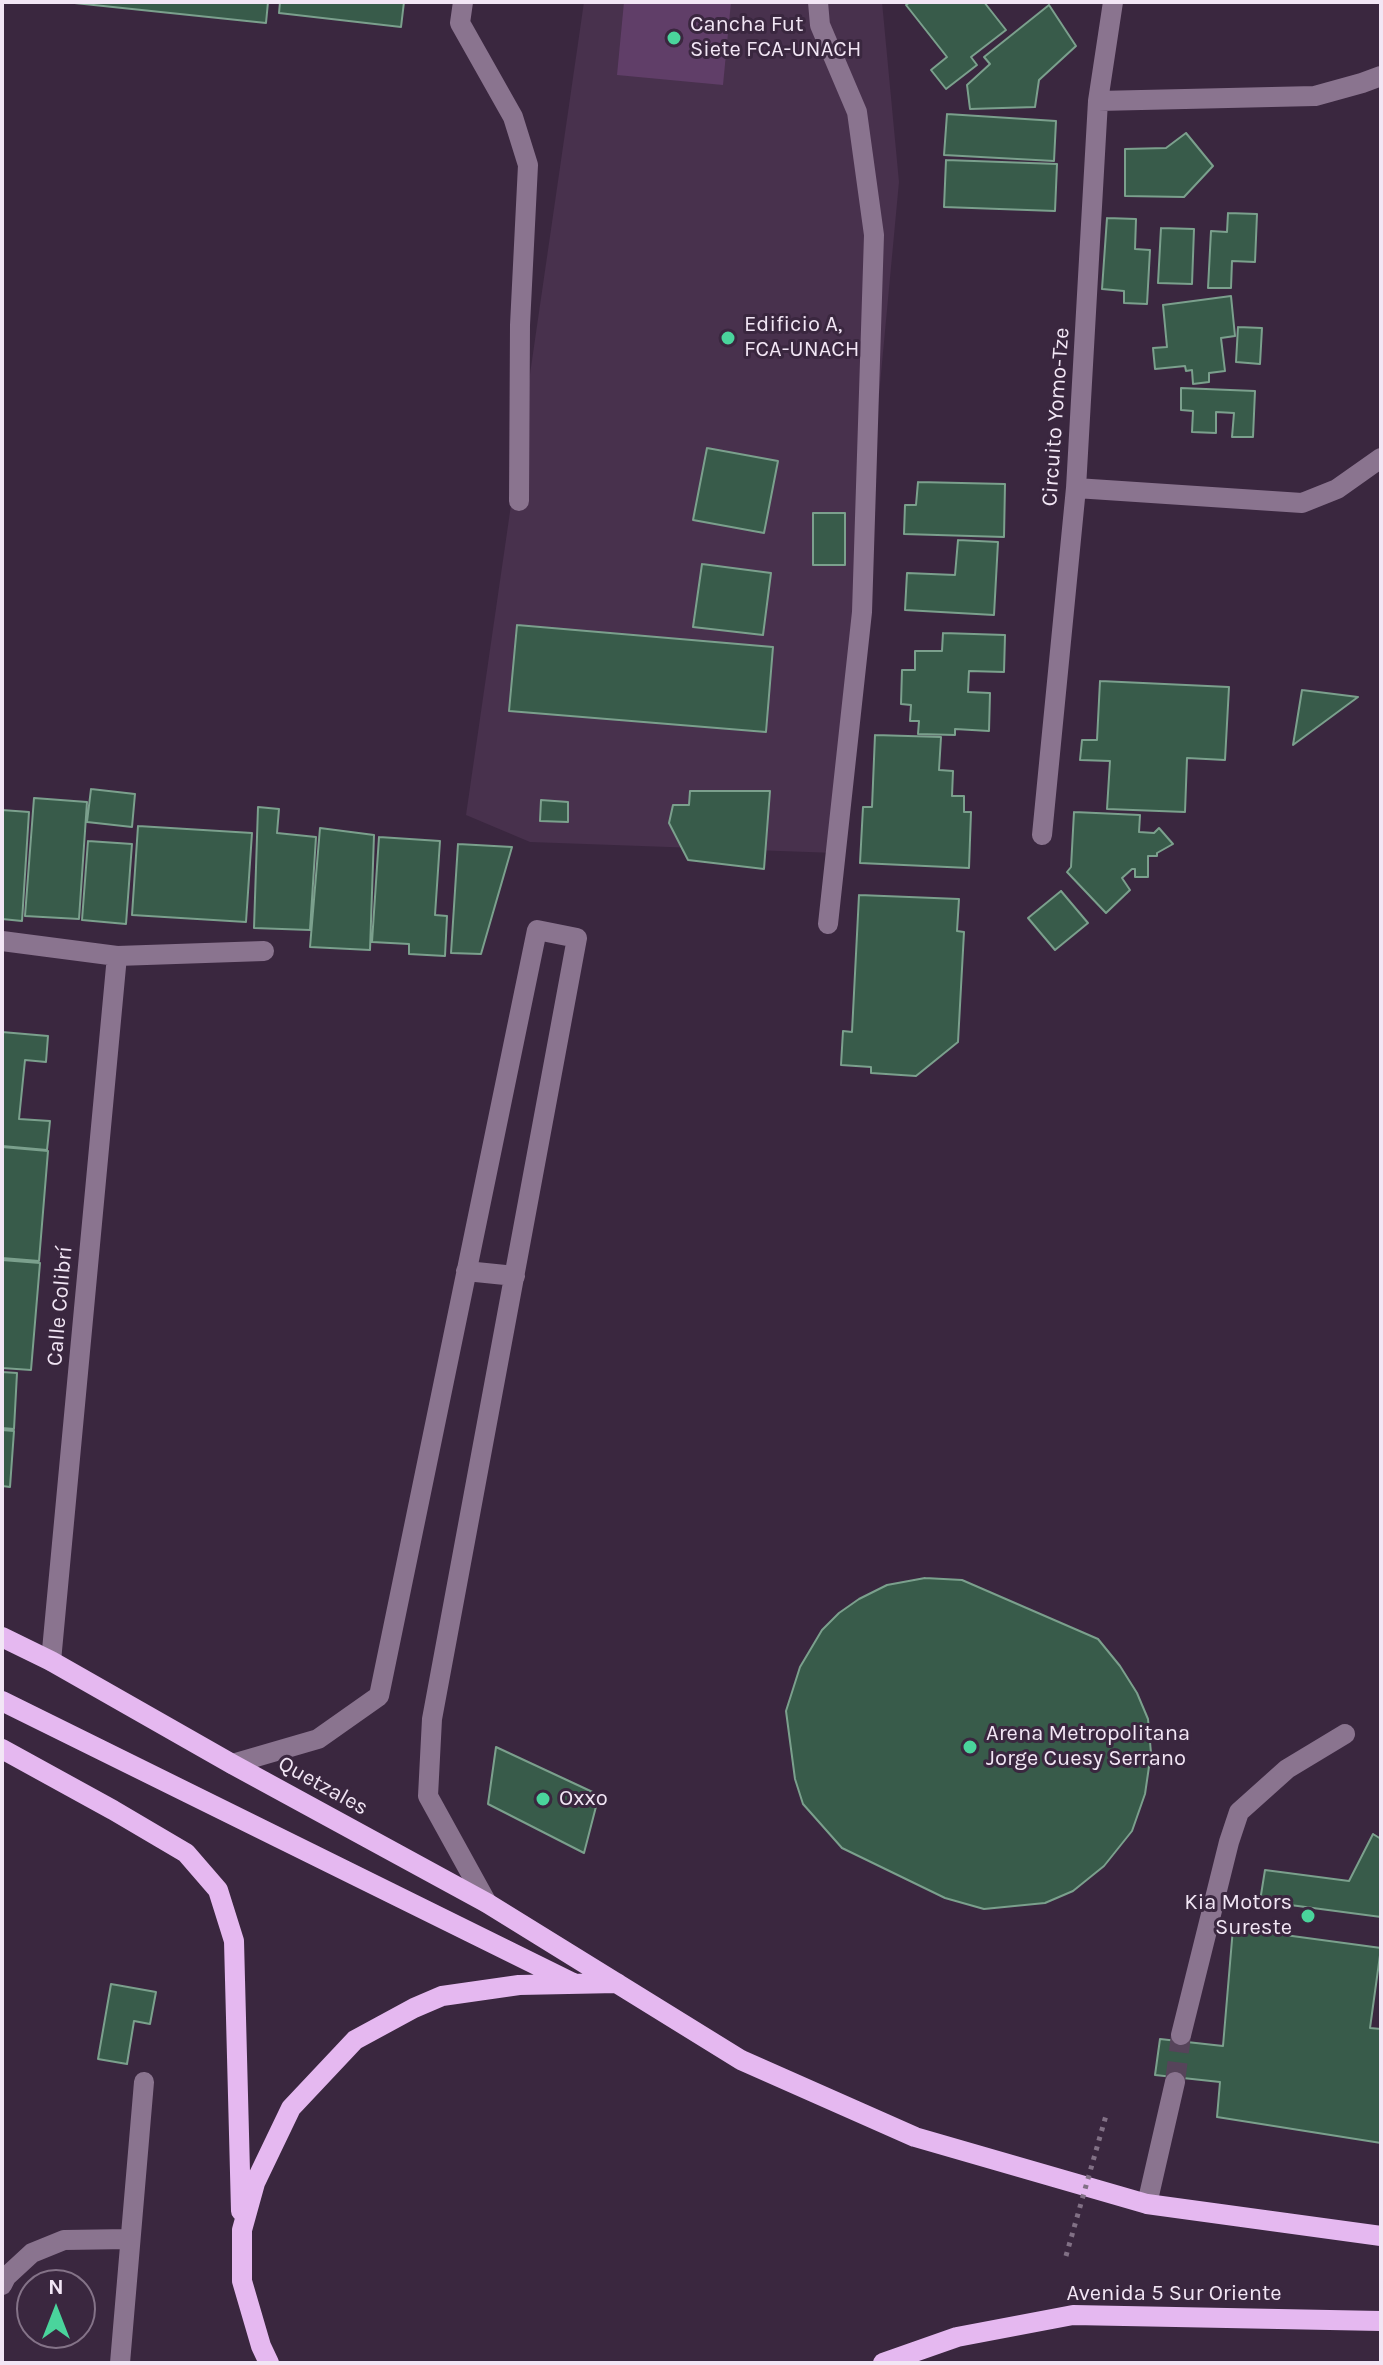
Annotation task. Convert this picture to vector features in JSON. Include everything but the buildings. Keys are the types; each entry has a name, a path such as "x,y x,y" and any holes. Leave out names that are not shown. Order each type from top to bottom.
{"main road":[{"name":"Quetzales","path":"2,1637 51,1661 487,1903 741,2060 915,2137 1147,2204 1381,2236"},
{"path":"2,1701 575,1984"},
{"path":"2,1749 186,1853 218,1890 234,1941 242,2281 269,2363"},
{"path":"242,2230 255,2183 291,2108 355,2040 442,1996 519,1985 617,1983"},
{"name":"Avenida 5 Sur Oriente","path":"883,2363 957,2337 1073,2315 1381,2321"}],"street":[{"path":"463,2 460,23 513,117 528,165 520,325 519,501"},
{"path":"818,2 820,25 857,112 874,235 862,612 828,924"},
{"name":"Circuito Yomo-Tze","path":"1042,835 1076,488 1098,101 1113,2"},
{"path":"1098,101 1315,96 1381,76"},
{"path":"1076,488 1302,503 1337,489 1381,458"},
{"path":"232,1764 318,1739 379,1696 537,930 577,938 432,1719 428,1796 487,1903"},
{"path":"2,941 117,956 264,951"},
{"name":"Calle Colibrí","path":"51,1661 117,956"},
{"path":"466,1271 515,1276"},
{"path":"1181,2035 1239,1812 1287,1769 1345,1734"},
{"path":"120,2363 144,2082"},
{"path":"1147,2204 1175,2082"},
{"path":"2,2285 6,2277 32,2253 64,2240 129,2239"}],"path":[{"path":"1066,2256 1107,2112"}],"shaded area":[{"path":"584,2 882,2 899,182 836,853 530,842 466,815"},
{"name":"Cancha Fut Siete FCA-UNACH","path":"624,2 731,2 723,85 617,75"}],"tunnel":[{"path":"1175,2082 1181,2035"}],"place":[{"name":"Cancha Fut Siete FCA-UNACH","path":"674,38"},
{"name":"Edificio A, FCA-UNACH","path":"728,338"},
{"name":"Arena Metropolitana Jorge Cuesy Serrano","path":"970,1747"},
{"name":"Oxxo","path":"543,1799"},
{"name":"Kia Motors Sureste","path":"1308,1916"}]}
